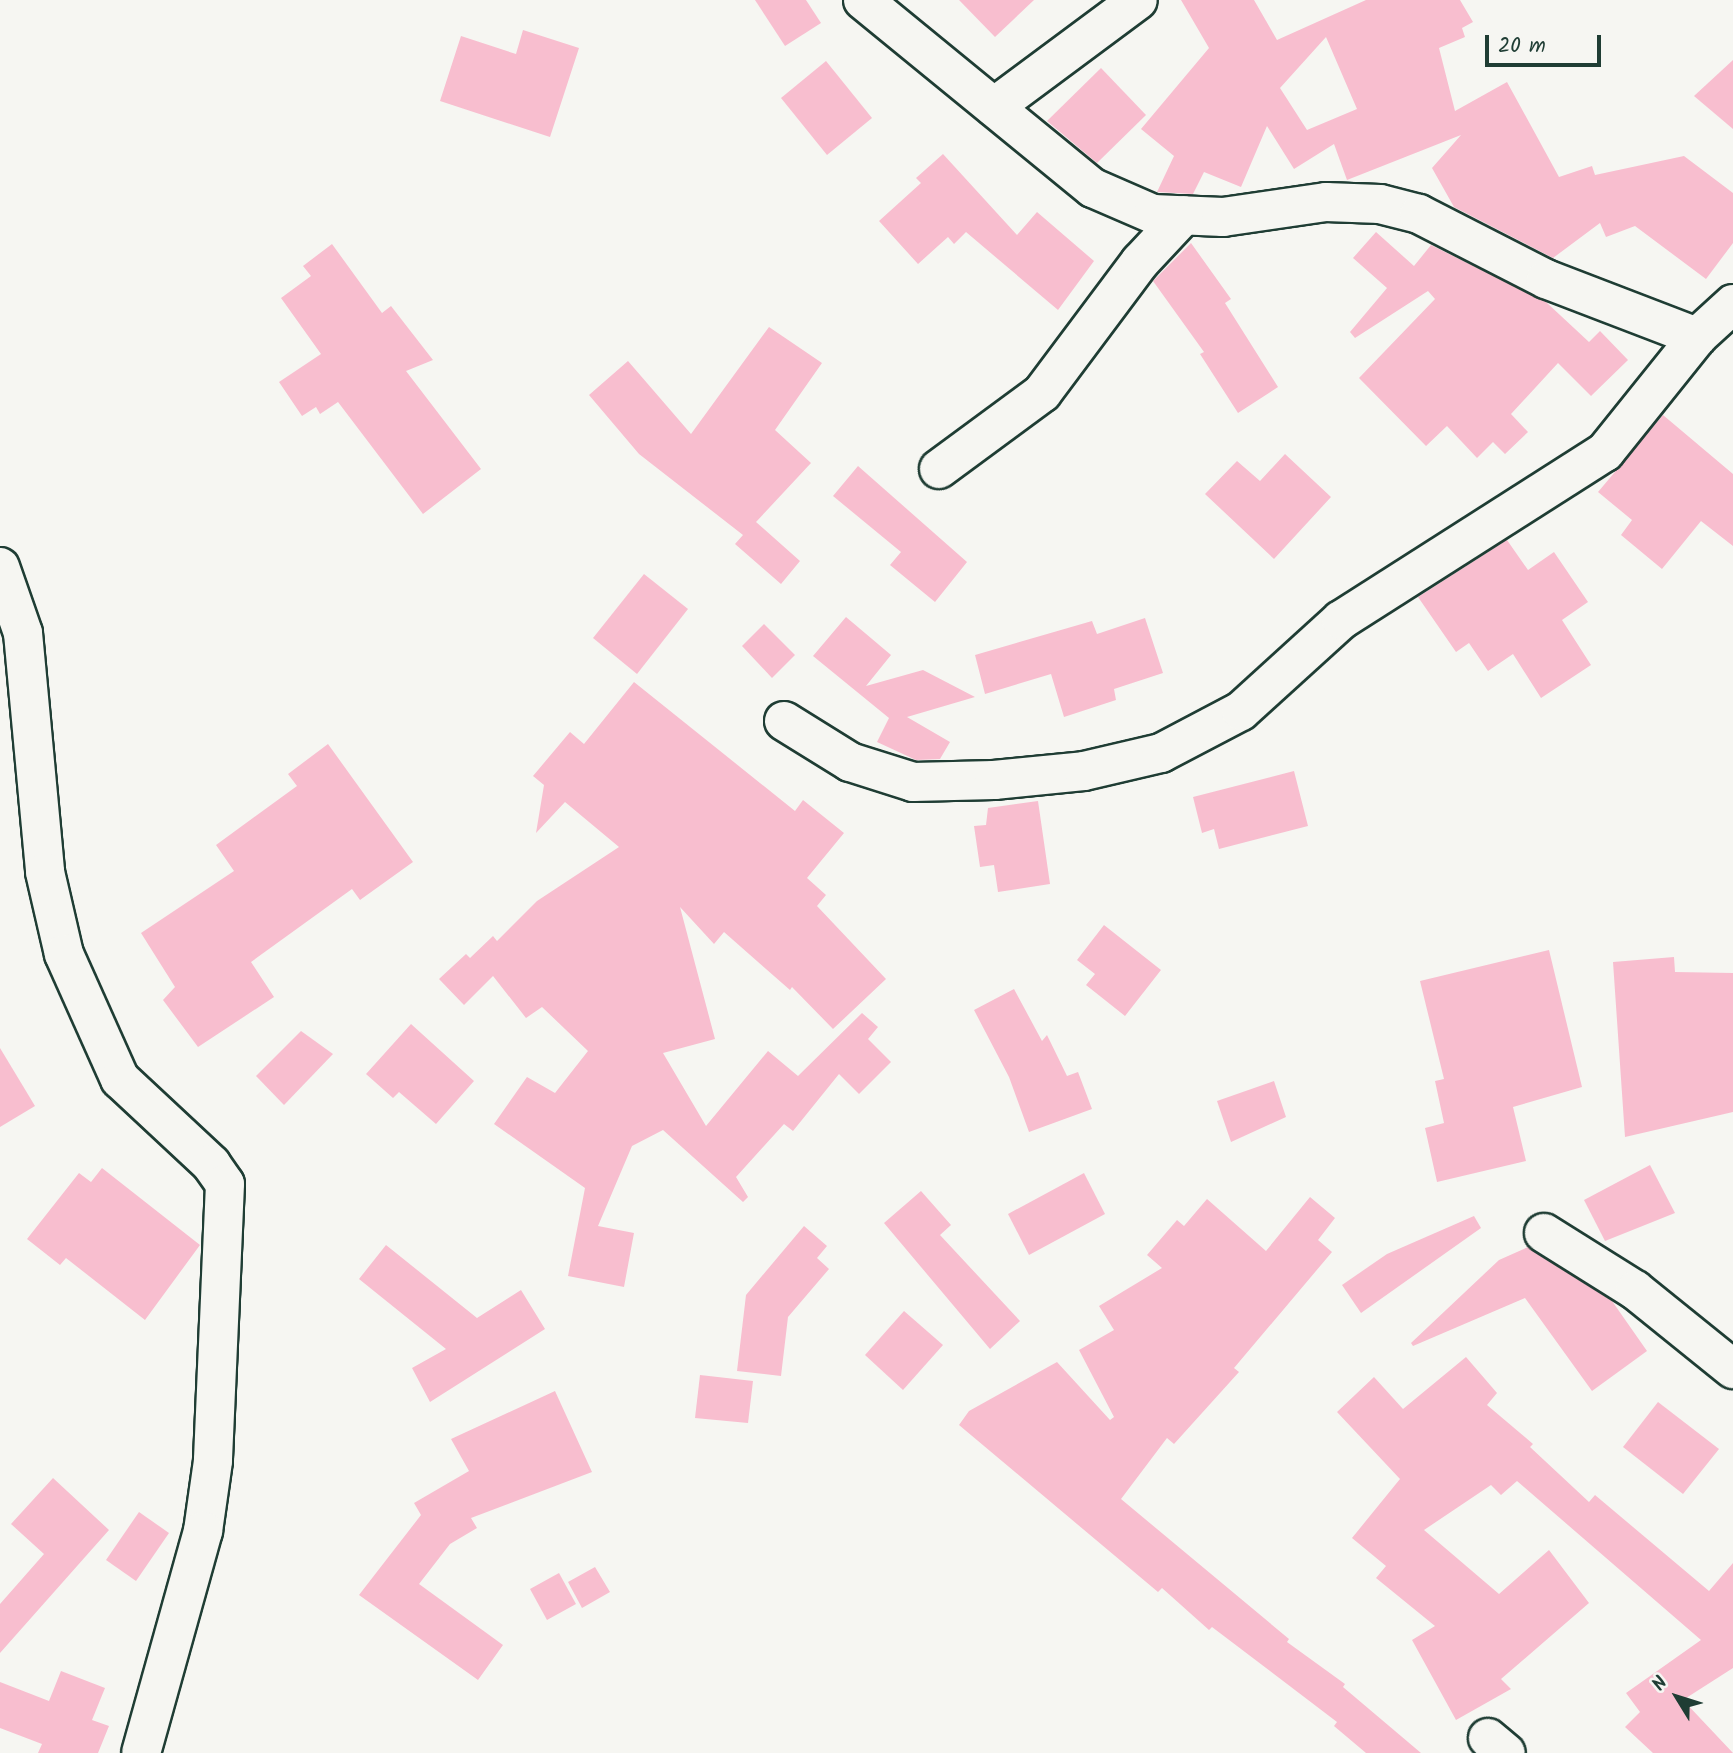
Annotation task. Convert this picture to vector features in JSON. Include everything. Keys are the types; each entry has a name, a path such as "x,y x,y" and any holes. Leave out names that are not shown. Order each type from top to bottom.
{"street":[{"path":"863,0 1093,188 1153,214 1223,217 1326,202 1380,204 1419,214 1546,279 1697,337"},
{"path":"994,107 1138,0"},
{"path":"939,470 1042,393 1140,262 1184,215"},
{"path":"784,721 850,762 913,782 994,780 1084,771 1161,753 1241,711 1341,620 1605,452 1697,337 1733,304"},
{"path":"0,567 23,633 45,872 64,954 120,1079 211,1164 225,1184 213,1461 203,1531 141,1753"},
{"path":"1544,1233 1635,1290 1733,1369"}],"building":[{"path":"755,0 806,0 821,23 785,46"},
{"path":"959,0 1034,0 995,37"},
{"path":"1181,0 1254,0 1277,40 1366,0 1460,0 1473,22 1462,28 1465,37 1439,48 1455,111 1507,82 1559,177 1592,166 1595,175 1684,156 1733,193 1733,243 1706,279 1635,226 1606,237 1600,223 1553,258 1454,207 1432,168 1461,135 1347,180 1334,144 1294,169 1267,126 1241,187 1204,172 1193,194 1157,192 1174,156 1141,129 1209,48","holes":["1326,37 1357,109 1307,130 1280,88"]},
{"path":"523,30 579,48 550,137 440,101 461,36 516,54"},
{"path":"1733,60 1733,129 1694,96"},
{"path":"826,61 872,118 827,155 781,98"},
{"path":"1101,68 1146,115 1097,163 1047,121"},
{"path":"943,154 1017,235 1037,212 1094,261 1058,310 966,232 954,244 948,237 918,264 879,221 921,183 916,178"},
{"path":"1376,232 1414,266 1431,245 1546,302 1589,342 1600,331 1628,360 1591,396 1558,363 1511,414 1528,432 1505,454 1493,442 1477,458 1447,426 1426,446 1359,378 1435,299 1428,291 1355,338 1350,332 1387,288 1353,258"},
{"path":"1191,243 1231,299 1225,303 1278,387 1238,413 1200,354 1204,352 1153,281"},
{"path":"332,244 382,313 391,306 433,360 406,371 481,469 423,514 338,402 320,414 316,407 302,416 279,382 321,354 281,298 311,276 303,266"},
{"path":"769,327 822,363 775,430 811,463 756,522 800,561 781,584 735,544 743,535 639,454 589,395 628,361 691,434"},
{"path":"1663,415 1733,474 1733,546 1701,521 1662,569 1621,535 1632,520 1598,492"},
{"path":"1285,454 1331,497 1274,559 1205,494 1237,461 1260,481"},
{"path":"858,466 967,562 935,602 890,565 901,552 833,496"},
{"path":"1507,540 1528,570 1554,552 1588,602 1562,620 1591,665 1541,698 1513,654 1488,671 1469,643 1456,652 1418,597"},
{"path":"644,574 688,609 637,674 593,638"},
{"path":"846,617 891,655 866,686 923,670 975,697 907,717 950,742 940,759 916,760 877,742 889,718 813,656"},
{"path":"1145,618 1163,673 1114,689 1116,700 1064,717 1051,674 985,694 975,655 1092,621 1097,634"},
{"path":"764,624 795,655 772,678 742,646"},
{"path":"634,682 795,811 803,800 844,833 807,878 826,895 817,906 886,979 833,1029 792,987 790,990 724,932 714,944 680,907 715,1039 663,1053 706,1126 768,1051 798,1076 862,1013 878,1027 868,1039 891,1062 859,1094 839,1074 793,1131 784,1124 736,1177 748,1197 743,1202 663,1130 632,1146 598,1226 634,1233 624,1287 568,1276 585,1188 494,1124 527,1077 555,1093 588,1051 542,1007 526,1018 493,976 464,1005 439,979 466,954 470,958 493,936 497,941 537,901 619,847 565,802 536,833 544,785 533,776 570,732 584,744"},
{"path":"328,744 413,862 360,900 352,889 251,962 274,997 198,1047 163,1000 175,987 141,933 234,871 216,845 297,786 288,774"},
{"path":"1294,771 1308,826 1219,849 1214,829 1202,833 1193,797"},
{"path":"1038,801 1050,884 998,892 994,865 980,867 974,826 986,825 988,808"},
{"path":"1104,925 1161,970 1125,1016 1086,985 1095,974 1077,960"},
{"path":"1549,950 1582,1087 1513,1107 1526,1161 1437,1182 1425,1128 1444,1123 1435,1081 1444,1079 1420,981"},
{"path":"1674,957 1675,972 1733,973 1733,1112 1625,1137 1613,962"},
{"path":"1014,989 1042,1041 1047,1035 1067,1076 1078,1072 1092,1109 1029,1132 1009,1077 974,1010"},
{"path":"411,1024 474,1081 436,1124 399,1092 393,1098 366,1074"},
{"path":"301,1031 333,1054 284,1105 256,1076"},
{"path":"0,1048 35,1106 0,1127"},
{"path":"1274,1081 1286,1117 1231,1142 1217,1101"},
{"path":"1650,1165 1675,1213 1605,1241 1584,1200"},
{"path":"102,1168 200,1245 145,1320 66,1258 60,1265 27,1239 79,1173 91,1182"},
{"path":"1084,1173 1105,1214 1029,1255 1008,1214"},
{"path":"921,1191 951,1225 940,1235 1020,1321 990,1349 884,1223"},
{"path":"1310,1197 1335,1218 1318,1240 1332,1252 1234,1368 1239,1372 1174,1444 1167,1438 1121,1499 1289,1639 1287,1642 1345,1684 1343,1687 1421,1753 1366,1753 1334,1726 1337,1722 1212,1627 1209,1630 1162,1588 1158,1592 959,1425 969,1411 1057,1362 1110,1420 1114,1417 1079,1350 1114,1330 1099,1306 1162,1268 1147,1255 1177,1220 1184,1226 1207,1199 1266,1251"},
{"path":"1474,1216 1481,1228 1361,1313 1342,1285 1387,1254"},
{"path":"804,1226 827,1246 817,1258 829,1269 788,1317 781,1376 737,1371 746,1295"},
{"path":"386,1245 477,1318 521,1290 545,1329 430,1402 412,1368 446,1349 359,1279"},
{"path":"1528,1247 1612,1301 1647,1351 1592,1391 1525,1298 1413,1346 1411,1343 1499,1260"},
{"path":"904,1311 943,1345 903,1390 865,1355"},
{"path":"1466,1357 1497,1393 1487,1405 1533,1444 1530,1447 1589,1502 1595,1495 1709,1591 1733,1563 1733,1668 1683,1700 1733,1753 1653,1753 1625,1727 1640,1712 1626,1693 1701,1640 1517,1481 1501,1495 1491,1485 1424,1530 1499,1594 1549,1550 1589,1603 1501,1679 1511,1689 1456,1720 1412,1640 1435,1626 1376,1578 1386,1566 1352,1538 1400,1479 1337,1412 1374,1377 1403,1409"},
{"path":"700,1375 753,1381 748,1423 695,1418"},
{"path":"555,1391 592,1472 471,1518 477,1528 450,1544 419,1584 503,1645 478,1680 359,1595 421,1515 414,1503 469,1471 451,1439"},
{"path":"1658,1402 1719,1449 1683,1494 1623,1447"},
{"path":"53,1478 109,1530 0,1653 0,1604 44,1554 11,1524"},
{"path":"139,1512 169,1533 136,1581 106,1560"},
{"path":"595,1567 610,1592 582,1608 568,1582"},
{"path":"559,1573 576,1604 547,1620 530,1589"},
{"path":"61,1671 105,1688 92,1720 109,1726 98,1753 38,1753 42,1744 0,1728 0,1682 49,1701"}]}
